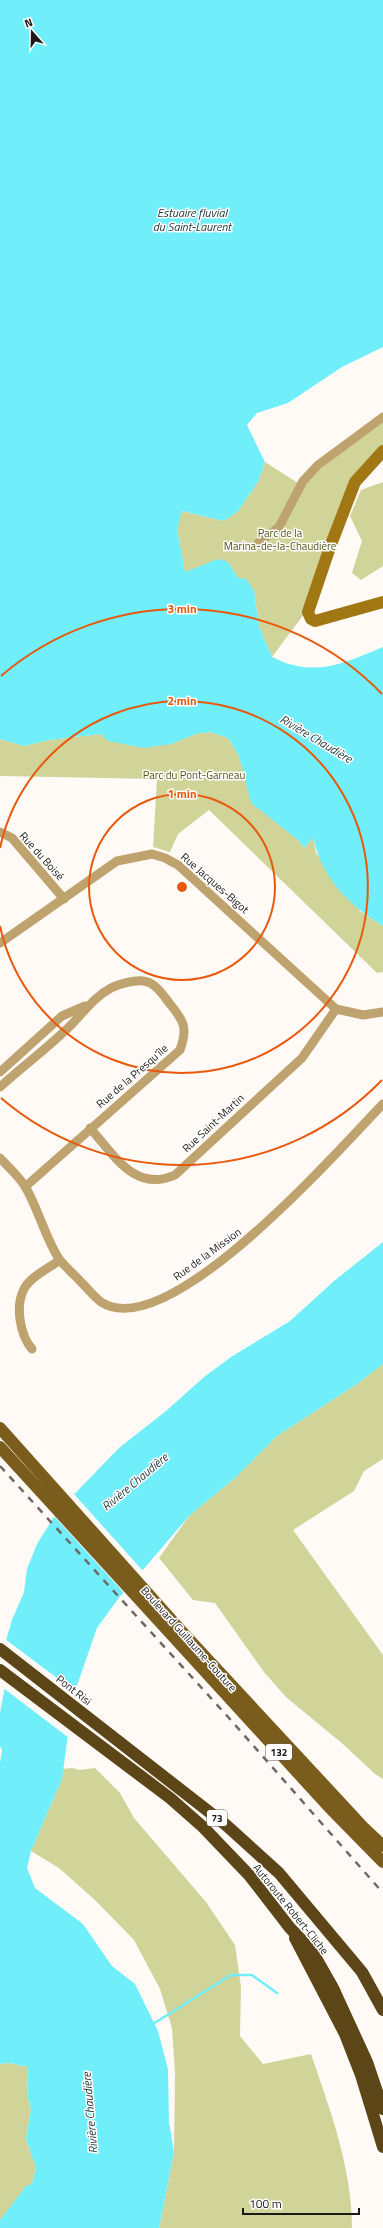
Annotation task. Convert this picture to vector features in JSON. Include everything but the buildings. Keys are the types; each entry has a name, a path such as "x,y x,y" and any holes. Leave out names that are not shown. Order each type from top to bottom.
{"highway":[{"name":"Pont Risi","path":"0,1649 132,1751"},
{"name":"Autoroute Robert-Cliche","path":"0,1670 126,1764 203,1827 249,1876 290,1928 312,1951 336,1994 367,2062 383,2109"},
{"name":"Autoroute Robert-Cliche","path":"132,1751 226,1825 279,1873 362,1972 383,2010"},
{"path":"290,1928 345,2034 361,2075 383,2147"},
{"path":"362,1972 383,1993"}],"main road":[{"name":"Boulevard Guillaume-Couture","path":"1,1430 180,1637 356,1835 383,1862"},
{"name":"Boulevard Guillaume-Couture","path":"0,1447 363,1828 383,1846"}],"street":[{"path":"258,543 279,527 303,481 318,464 383,417"},
{"path":"383,451 355,482 308,612 311,619 315,621 383,602"},
{"name":"Rue du Boisé","path":"0,832 12,838 64,899"},
{"name":"Rue Jacques-Bigot","path":"0,943 117,861 152,854 165,858 178,865 336,1009"},
{"name":"Rue de la Presqu'île","path":"0,1087 71,1025 88,1005 110,988 128,982 143,981 155,986 181,1017 185,1035 180,1050 25,1186"},
{"name":"Rue de la Presqu'île","path":"0,1072 62,1016 88,1005"},
{"path":"336,1009 363,1015 383,1012"},
{"name":"Rue Saint-Martin","path":"90,1128 120,1162 132,1173 144,1180 164,1180 175,1175 302,1058 336,1009"},
{"name":"Rue de la Mission","path":"0,1158 25,1186 49,1242 60,1260 100,1301 114,1308 132,1309 160,1299 187,1286 220,1262 264,1226 383,1104"},
{"path":"32,1349 28,1344 21,1326 21,1300 24,1290 29,1283 60,1260"}],"green space":[{"name":"Parc de la Marina-de-la-Chaudière","path":"383,417 383,451 355,482 310,606 272,657 259,626 254,591 238,578 228,562 185,573 177,529 181,511 224,521 238,511 258,482 265,462 301,485"},
{"path":"383,482 383,566 361,580 352,573 362,541 350,516 361,490"},
{"name":"Parc du Pont-Garneau","path":"210,732 228,738 239,756 243,770 304,848 313,838 316,853 360,911 383,926 383,972 377,973 209,810 178,834 170,852 153,847 157,779 0,776 0,739 24,746 49,740 101,734 171,744 196,734"},
{"path":"383,1364 383,1459 364,1471 354,1491 293,1530 383,1655 383,1779 375,1774 344,1745 286,1697 264,1672 215,1603 193,1600 159,1558 189,1516 236,1477 277,1436 357,1384"},
{"path":"72,1768 80,1770 95,1768 120,1793 134,1818 206,1902 235,1945 241,1987 240,2036 263,2064 311,2054 339,2139 348,2183 352,2228 159,2228 174,2152 175,2073 172,2028 160,1989 134,1940 95,1900 59,1868 31,1851 62,1779 62,1769"},
{"path":"9,2063 27,2067 28,2099 31,2109 26,2139 36,2168 32,2184 0,2220 0,2064"}],"water":[{"name":"Estuaire fluvial du Saint-Laurent","path":"0,0 383,0 383,347 342,367 288,403 257,413 247,425 265,462 258,482 238,511 224,521 182,511 177,529 185,572 218,559 228,562 238,578 246,579 254,591 259,626 272,657 301,667 315,668 355,659 383,647 383,926 370,918 348,900 339,890 323,866 317,853 313,838 304,848 298,840 251,803 239,756 228,738 210,732 196,734 171,744 144,748 108,741 101,734 49,740 24,746 0,739"},
{"name":"Rivière Chaudière","path":"383,1242 383,1364 357,1384 277,1436 236,1477 189,1516 118,1599 97,1628 73,1697 62,1779 31,1851 27,1868 35,1888 83,1924 112,1966 135,1984 158,2031 168,2069 169,2122 174,2152 159,2228 0,2228 0,2220 26,2186 32,2184 36,2168 26,2139 31,2109 28,2099 27,2067 10,2063 0,2064 0,1763 2,1750 0,1746 0,1713 5,1686 4,1647 12,1620 24,1592 27,1569 37,1544 57,1512 119,1448 166,1411 204,1377 231,1357 290,1321 334,1281"}],"pier":[{"path":"73,1493 144,1572 125,1594 53,1515"},
{"path":"5,1639 77,1693 69,1738 2,1687 1,1667"}],"waterway":[{"path":"153,2024 231,1975 252,1975 277,1993"}],"railway":[{"path":"0,1466 229,1718 383,1893"}]}
